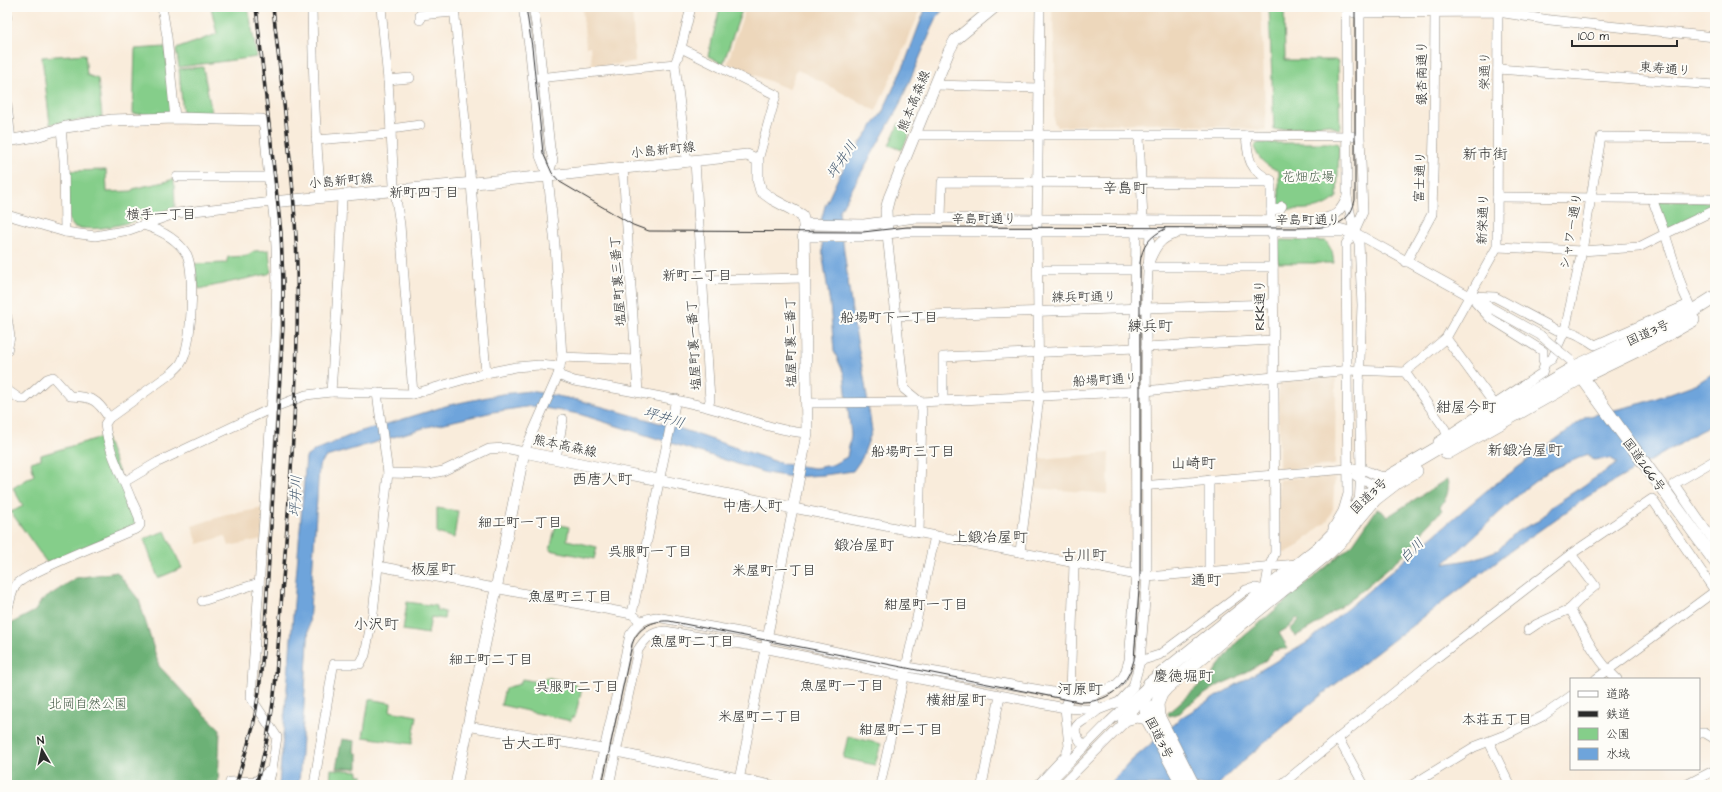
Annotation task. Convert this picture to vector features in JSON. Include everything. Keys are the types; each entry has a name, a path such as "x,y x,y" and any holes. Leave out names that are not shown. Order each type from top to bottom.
{"highway":[{"name":"国道3号","path":"1148,711 1157,704 1161,694 1198,660 1328,553 1346,536 1358,519 1393,479 1412,463 1448,439 1576,368 1646,346 1688,324 1714,305"},
{"name":"国道3号","path":"1183,785 1148,711 1149,684 1321,546 1337,530 1359,503 1379,485 1393,479 1576,368"},
{"name":"国道266号","path":"1576,368 1658,484 1715,561"},
{"name":"国道3号","path":"1148,711 1194,785"}],"main road":[{"name":"熊本高森線","path":"887,234 886,222 889,198 955,40 996,7"},
{"path":"9,141 61,129 112,120 175,118 262,120 265,126 272,202"},
{"name":"小島新町線","path":"272,202 747,156 758,160"},
{"path":"758,160 758,180 761,191 765,195 802,215 804,224 818,231"},
{"path":"863,231 886,222"},
{"name":"塩屋町裏二番丁","path":"793,508 807,433 804,224"},
{"path":"803,236 818,231 863,231 887,234"},
{"name":"熊本高森線","path":"456,785 524,452 793,508"}],"street":[{"path":"7,7 7,17"},
{"path":"162,7 167,37 175,118"},
{"path":"312,7 316,140 321,197"},
{"path":"381,7 413,394"},
{"path":"388,474 428,474 443,471 489,449 505,448 524,452 559,371 562,357 555,245 548,176 540,156 523,7"},
{"path":"533,7 543,77 550,148 553,160 548,176"},
{"path":"532,78 675,64 681,48 691,7"},
{"path":"1020,552 1039,397 1037,232 1040,7"},
{"path":"420,20 420,15 454,9 471,183 486,373"},
{"path":"1358,519 1361,469 1360,370 1362,305 1359,243 1354,232 1347,197 1346,10 1498,10 1550,20 1715,37"},
{"path":"1321,546 1343,511 1348,494 1348,469 1342,371 1346,244 1354,232 1363,212 1360,136 1360,10"},
{"name":"銀杏南通り","path":"1434,135 1435,10"},
{"name":"栄通り","path":"1496,135 1498,10"},
{"path":"681,48 776,95 758,160"},
{"name":"塩屋町裏一番丁","path":"675,64 691,161 703,280 710,400 708,407"},
{"name":"東寿通り","path":"1498,69 1715,85"},
{"path":"388,80 410,78"},
{"path":"936,85 1040,88"},
{"path":"7,105 9,141"},
{"path":"316,140 391,131 420,125"},
{"path":"61,129 64,160 65,232"},
{"path":"915,135 1360,136"},
{"path":"1246,135 1250,165 1271,182"},
{"name":"富士通り","path":"1406,262 1432,214 1434,135"},
{"name":"新栄通り","path":"1446,338 1496,247 1496,135"},
{"path":"1085,747 1076,736 1075,730 1081,721 1093,715 1098,710 1119,702 1126,695 1133,687 1140,662 1147,577 1146,309 1147,267 1150,233 1143,220 1139,136"},
{"name":"シャワー通り","path":"1448,439 1542,373 1546,363 1552,359 1565,330 1582,251 1601,137 1715,138"},
{"name":"塩屋町裏三番丁","path":"623,168 638,392"},
{"path":"177,177 269,177"},
{"path":"941,219 942,182 1271,182"},
{"name":"RKK通り","path":"1265,590 1269,567 1275,553 1273,233 1271,221 1271,182"},
{"path":"331,392 339,276 342,196"},
{"path":"1313,221 1332,217 1341,210 1347,197"},
{"path":"1497,197 1715,199"},
{"path":"1469,296 1495,297 1557,330 1575,332 1595,345 1690,304 1684,293 1652,198"},
{"path":"7,215 65,232 95,236 129,230 177,213 272,202 277,279 272,408 251,698 277,737 268,785"},
{"path":"1271,210 1280,209 1282,206"},
{"path":"1496,247 1582,251 1639,246 1715,210"},
{"name":"辛島町通り","path":"886,222 916,218 1313,221 1354,232"},
{"path":"596,785 630,635 640,621 656,617 768,637 907,667 1083,697 1092,696 1106,691 1121,680 1130,660 1136,575 1136,233 1143,220"},
{"path":"7,611 17,584 24,579 47,567 138,528 140,521 106,436 105,424 109,418 173,372 181,364 184,356 192,309 189,264 186,255 167,235 143,225"},
{"name":"辛島町通り","path":"887,234 905,232 1354,232"},
{"path":"1147,267 1156,246 1168,236 1185,232"},
{"path":"1354,232 1540,335 1576,368"},
{"path":"887,234 904,389 920,402 922,411 919,533"},
{"path":"1147,267 1273,267"},
{"path":"1038,270 1136,270"},
{"path":"703,280 804,278"},
{"path":"1469,296 1490,318 1543,351 1543,360 1546,363"},
{"name":"練兵町通り","path":"896,316 1273,304"},
{"path":"7,317 10,337 7,351"},
{"path":"1448,439 1445,429 1405,372 1446,338 1495,405"},
{"path":"1146,347 1273,340"},
{"path":"943,401 943,357 1135,348"},
{"path":"562,357 636,360"},
{"path":"124,482 158,462 272,408 306,395 331,392 413,394 486,373 516,367 539,365 559,371 574,381 676,399 761,423 807,433"},
{"name":"船場町通り","path":"806,403 920,402 1039,397 1146,391 1342,371 1360,370 1405,372"},
{"path":"7,390 20,399 25,399 47,379 53,377 70,396 94,399 99,403 109,418"},
{"path":"314,785 334,664 360,664 365,655 373,613 388,474 377,393"},
{"path":"632,614 676,399"},
{"path":"556,458 564,419"},
{"path":"1715,460 1674,484 1715,543"},
{"path":"1348,469 1360,479 1379,485"},
{"path":"1136,486 1348,469 1361,469 1371,474 1393,479"},
{"path":"1209,480 1209,572"},
{"path":"1281,785 1435,659 1571,554 1652,499 1715,591 1598,678"},
{"path":"739,782 793,508 1147,577 1297,564"},
{"path":"880,785 935,536"},
{"path":"1528,630 1570,609 1582,596 1595,586 1571,554"},
{"path":"1038,785 1066,755 1069,746 1065,708 1070,695 1074,563"},
{"path":"378,566 632,614 640,621"},
{"path":"202,601 259,583"},
{"path":"1130,660 1140,662 1158,655 1237,597 1252,588 1265,590"},
{"path":"1570,609 1592,649 1608,671 1616,678"},
{"path":"609,785 638,650 644,640 658,632 666,631 766,648 1065,708 1098,710"},
{"path":"1047,785 1149,684"},
{"path":"982,785 1000,696"},
{"path":"1092,696 1098,710"},
{"path":"1412,785 1474,747 1543,716 1570,697"},
{"path":"1110,721 1123,713 1148,711"},
{"path":"1062,785 1116,729 1126,721 1148,711"},
{"path":"1116,729 1148,711"},
{"path":"467,726 615,752 739,782 771,785"},
{"path":"1700,733 1705,733 1715,738"},
{"path":"1338,738 1364,785"},
{"path":"1488,742 1510,785"},
{"path":"229,785 230,782 256,781 272,769"},
{"path":"1686,785 1715,770"}],"shaded area":[{"path":"582,7 632,7 635,62 592,67 590,47 586,47"},
{"path":"746,7 922,7 876,111 797,69 789,89 727,64"},
{"path":"1052,7 1261,7 1266,130 1160,123 1097,124 1058,127 1054,122 1055,60"},
{"path":"1336,376 1335,465 1279,470 1278,382"},
{"path":"1109,453 1108,494 1035,488 1039,459"},
{"path":"1335,474 1333,508 1328,520 1296,547 1285,553 1279,551 1279,480"},
{"path":"263,508 262,539 229,546 225,536 198,544 192,526 222,516"}],"green space":[{"path":"211,7 248,7 257,57 179,67 176,49 217,34"},
{"path":"720,7 743,7 723,64 708,56"},
{"path":"1269,7 1284,7 1285,60 1335,60 1338,62 1340,130 1328,124 1274,130"},
{"path":"165,47 173,114 133,114 135,49"},
{"path":"85,54 87,75 98,79 102,117 50,124 42,57"},
{"path":"203,67 212,114 183,115 179,69"},
{"path":"899,123 912,128 902,150 889,145"},
{"name":"花畑広場","path":"1258,143 1337,143 1339,147 1337,197 1325,205 1311,209 1281,209 1279,207 1279,171 1270,167 1258,156 1254,147"},
{"path":"106,170 107,192 132,191 133,189 174,179 175,207 138,220 112,226 87,229 74,227 68,219 65,171"},
{"path":"1656,201 1715,202 1715,207 1666,230"},
{"path":"1280,240 1326,241 1332,251 1334,263 1278,263 1278,244"},
{"path":"269,250 271,272 268,274 199,289 194,264 226,263 228,257 246,256 254,251"},
{"path":"105,436 137,520 133,526 47,563 11,512 23,506 13,488 34,475 31,462 41,459 41,455"},
{"path":"1447,479 1448,490 1440,507 1442,510 1424,529 1420,539 1400,558 1356,595 1318,623 1296,636 1290,630 1299,620 1297,618 1289,627 1279,633 1288,648 1272,651 1267,660 1219,685 1188,705 1180,713 1169,716 1168,713 1204,681 1213,678 1213,673 1236,643 1353,544 1377,509 1382,511 1387,517"},
{"path":"437,508 458,511 454,538 437,533"},
{"path":"556,524 569,527 567,540 597,547 594,559 550,550"},
{"path":"165,531 182,568 158,578 144,539"},
{"name":"北岡自然公園","path":"117,572 139,600 159,666 220,729 218,785 7,785 7,634 12,623 35,611 41,601 76,578"},
{"path":"407,602 437,606 437,610 445,612 444,619 431,617 428,634 403,630"},
{"path":"546,677 574,683 577,687 582,688 575,717 572,717 571,721 501,705 505,688 520,684 522,679 539,682"},
{"path":"369,699 391,703 390,711 417,716 412,744 363,737"},
{"path":"848,736 881,744 875,765 843,758"},
{"path":"342,739 355,741 354,752 358,754 358,768 336,768"},
{"path":"331,769 358,771 358,775 363,775 363,785 330,785"}],"water":[{"path":"926,7 945,7 937,17 898,108 839,212 853,319 872,431 862,458 853,471 792,477 766,473 579,414 532,406 493,412 427,427 326,457 319,466 299,785 279,785 306,457 314,451 358,432 449,405 502,394 530,391 578,400 681,429 783,464 815,468 832,465 847,457 851,435 844,374 834,351 830,304 823,258 821,221 825,206 839,176 882,113 905,63"},
{"path":"1715,372 1715,424 1698,432 1587,497 1506,554 1320,696 1237,766 1218,785 1109,785 1131,761 1182,717 1308,642 1486,491 1586,417 1643,403 1698,383","holes":["1588,454 1593,460 1610,458 1618,463 1551,507 1540,520 1516,532 1498,550 1474,559 1444,564 1526,488 1549,471"]}],"tram line":[{"path":"526,7 532,47 543,153 552,173 560,182 633,225 649,231 863,232 907,227 1298,228 1325,227 1341,222 1352,210 1355,200 1355,7"},
{"path":"602,785 632,644 642,629 657,622 669,621 1079,702 1098,700 1114,692 1126,678 1131,670 1134,660 1140,575 1140,263 1141,257 1148,242 1151,238 1165,229"}],"railway":[{"path":"236,785 253,727 259,691 264,643 283,326 281,233 256,7"},
{"path":"256,785 269,731 275,690 291,471 296,368 297,265 294,200 273,7"}],"district":[{"name":"新市街","path":"1485,154"},
{"name":"辛島町","path":"1125,188"},
{"name":"新町四丁目","path":"424,193"},
{"name":"横手一丁目","path":"161,215"},
{"name":"新町二丁目","path":"697,276"},
{"name":"船場町下一丁目","path":"889,318"},
{"name":"練兵町","path":"1150,326"},
{"name":"紺屋今町","path":"1466,407"},
{"name":"新鍛冶屋町","path":"1525,450"},
{"name":"船場町三丁目","path":"913,452"},
{"name":"山崎町","path":"1193,463"},
{"name":"西唐人町","path":"602,479"},
{"name":"中唐人町","path":"752,506"},
{"name":"細工町一丁目","path":"520,523"},
{"name":"上鍛冶屋町","path":"990,537"},
{"name":"鍛冶屋町","path":"864,545"},
{"name":"呉服町一丁目","path":"650,552"},
{"name":"古川町","path":"1084,555"},
{"name":"板屋町","path":"433,569"},
{"name":"米屋町一丁目","path":"774,571"},
{"name":"通町","path":"1206,580"},
{"name":"魚屋町三丁目","path":"570,597"},
{"name":"紺屋町一丁目","path":"926,605"},
{"name":"小沢町","path":"376,624"},
{"name":"魚屋町二丁目","path":"692,642"},
{"name":"細工町二丁目","path":"491,660"},
{"name":"慶徳堀町","path":"1183,676"},
{"name":"魚屋町一丁目","path":"842,686"},
{"name":"呉服町二丁目","path":"577,687"},
{"name":"河原町","path":"1080,689"},
{"name":"横紺屋町","path":"956,700"},
{"name":"米屋町二丁目","path":"760,717"},
{"name":"本荘五丁目","path":"1497,720"},
{"name":"紺屋町二丁目","path":"901,730"},
{"name":"古大工町","path":"531,743"}],"water label":[{"name":"坪井川","path":"842,160"},
{"name":"坪井川","path":"664,418"},
{"name":"坪井川","path":"296,496"},
{"name":"白川","path":"1412,551"}]}
